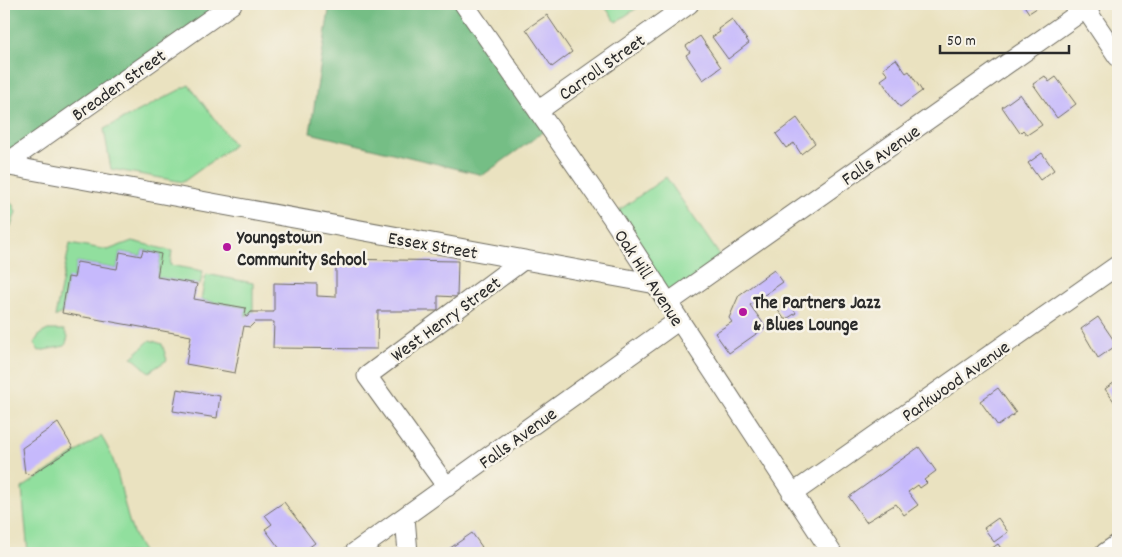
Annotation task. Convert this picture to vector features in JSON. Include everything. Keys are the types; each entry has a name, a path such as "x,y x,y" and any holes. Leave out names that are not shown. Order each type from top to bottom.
{"street":[{"name":"Breaden Street","path":"4,165 232,4"},
{"name":"Oak Hill Avenue","path":"464,4 656,284 832,553"},
{"name":"Carroll Street","path":"538,111 689,4"},
{"path":"1088,6 1118,57"},
{"name":"Falls Avenue","path":"668,303 1088,6"},
{"name":"Essex Street","path":"4,165 656,284"},
{"name":"West Henry Street","path":"447,487 367,376 524,260"},
{"name":"Parkwood Avenue","path":"792,494 1118,265"},
{"name":"Falls Avenue","path":"354,553 679,320"},
{"path":"405,517 408,553"},
{"path":"1104,553 1118,544"}],"green space":[{"path":"14,4 232,4 4,165 4,11"},
{"path":"330,4 464,4 549,128 483,175 310,133"},
{"path":"603,4 643,4 616,22"},
{"path":"189,85 234,145 183,182 111,169 104,129"},
{"path":"666,177 725,263 668,303 611,216"},
{"path":"6,199 13,205 16,212 11,226 4,229 4,200"},
{"path":"132,241 172,251 170,265 203,271 200,285 157,277 161,254 143,250 141,256 120,252 117,269 77,262 74,278 68,278 62,313 55,317 70,243 108,250"},
{"path":"206,274 253,283 253,312 245,316 246,308 201,300"},
{"path":"48,330 64,330 68,337 65,346 39,351 34,343 40,334"},
{"path":"150,340 162,344 167,360 149,372 132,357"},
{"path":"101,436 115,465 130,525 144,553 28,553 22,488"}],"building":[{"path":"1023,4 1043,4 1029,13"},
{"path":"547,15 572,52 552,67 526,29"},
{"path":"732,19 749,43 728,59 712,37 720,32 718,29"},
{"path":"700,36 721,67 703,80 686,55 690,52 686,46"},
{"path":"896,59 906,73 909,71 922,91 900,107 881,80 888,75 883,68"},
{"path":"1045,76 1049,82 1056,77 1076,104 1057,118 1033,84"},
{"path":"1020,94 1042,125 1027,135 1023,130 1020,133 1002,107"},
{"path":"797,118 815,143 801,154 794,143 786,148 776,134"},
{"path":"1042,153 1054,170 1040,180 1028,163"},
{"path":"143,250 161,254 157,277 197,284 194,299 246,308 245,316 247,317 251,312 274,312 274,283 317,284 317,296 336,297 336,259 458,261 457,297 438,296 438,311 378,311 377,349 273,348 274,322 255,322 250,327 244,326 235,373 186,364 191,336 62,313 68,277 74,278 77,262 117,269 120,252 141,256"},
{"name":"The Partners Jazz & Blues Lounge","path":"774,270 783,282 750,305 766,327 729,353 715,333 732,322 729,318 739,295"},
{"path":"788,301 796,313 785,320 777,309"},
{"path":"1098,317 1117,345 1098,358 1081,329"},
{"path":"1118,380 1118,402 1116,404 1105,389"},
{"path":"998,388 1016,413 998,426 980,401"},
{"path":"177,389 220,396 217,418 173,411"},
{"path":"58,423 73,448 31,475 25,473 22,448"},
{"path":"919,447 936,471 924,480 927,483 920,488 918,485 908,492 918,505 904,515 896,504 866,522 849,497"},
{"path":"284,502 315,543 301,553 283,553 265,529 272,524 265,515"},
{"path":"998,518 1008,532 994,542 984,528"},
{"path":"472,533 482,547 478,550 480,553 443,553"},
{"path":"998,544 1004,553 985,553"}],"place":[{"name":"Youngstown Community School","path":"227,247"},
{"name":"The Partners Jazz & Blues Lounge","path":"743,312"}]}
